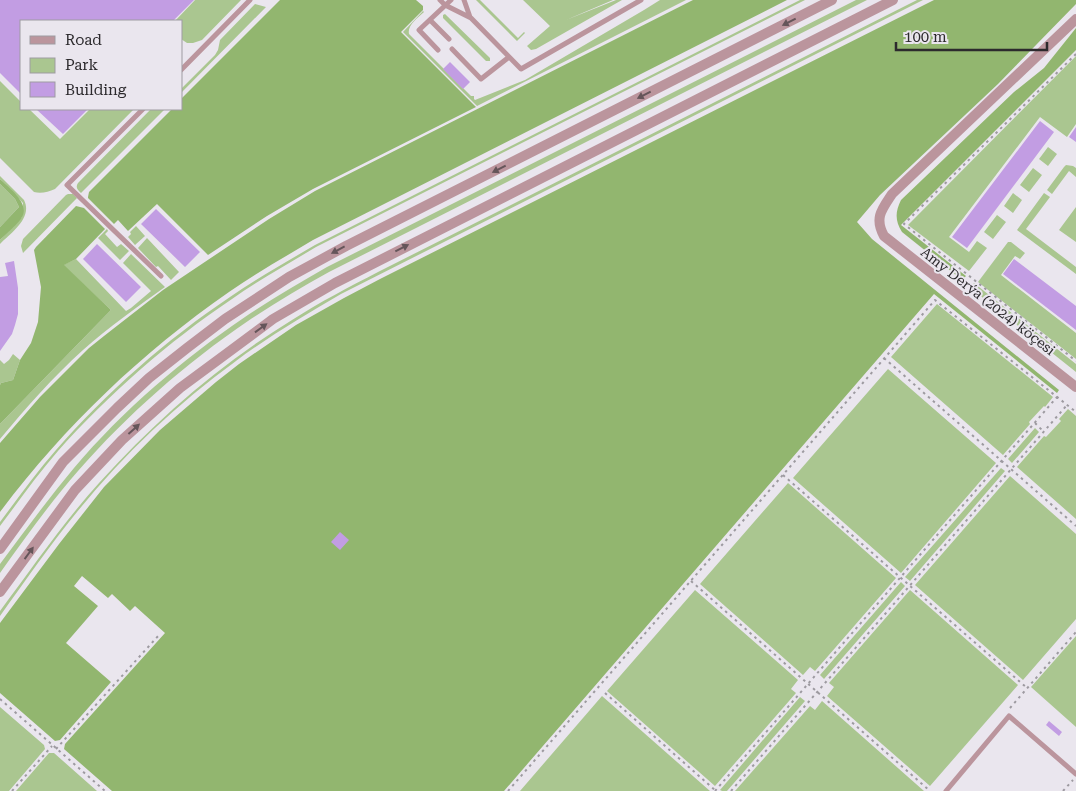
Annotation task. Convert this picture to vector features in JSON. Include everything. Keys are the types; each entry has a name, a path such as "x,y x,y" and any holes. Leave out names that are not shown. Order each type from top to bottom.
{"street":[{"path":"0,549 63,462 149,378 225,319 289,277 363,238 832,0"},
{"path":"0,592 75,490 122,440 180,388 273,319 334,283 893,0"},
{"name":"Amy Derýa (2024) köçesi","path":"1076,19 892,194 881,210 879,220 884,236 1076,387"}],"lane":[{"path":"182,69 250,0"},
{"path":"440,0 445,5 470,18 521,69 642,0"},
{"path":"438,50 419,31 451,0"},
{"path":"464,0 470,18"},
{"path":"430,20 449,39"},
{"path":"452,49 481,79 509,57"},
{"path":"142,110 67,186 161,276"},
{"path":"946,791 1009,716 1076,775"}],"path":[{"path":"1076,54 904,224 1076,361"},
{"path":"508,791 935,300 1076,412"},
{"path":"884,358 1076,526"},
{"path":"605,693 715,791 1057,398"},
{"path":"731,791 1067,405"},
{"path":"1035,423 1044,432"},
{"path":"783,474 1027,688"},
{"path":"691,581 930,791"},
{"path":"56,749 159,635"},
{"path":"0,699 105,791"},
{"path":"12,791 52,745"},
{"path":"1064,791 1076,775"}],"green space":[{"path":"195,0 241,0 202,40 193,43 187,43 182,40 182,20 176,20"},
{"path":"280,0 416,0 423,6 423,10 401,32 476,107 313,189 267,216 208,255 157,204 128,231 118,220 114,224 88,198 89,192 171,110 182,110 182,98"},
{"path":"476,0 480,0 518,38 525,33 517,41"},
{"path":"523,0 613,0 566,20 616,0 622,0 536,49 531,50 527,46 550,26"},
{"path":"660,0 686,0 477,106 403,32 423,11 411,25 409,34 471,96 474,96 475,100 525,80"},
{"path":"693,0 787,0 313,240 250,278 165,340 105,393 50,450 0,512 0,443 40,397 89,348 163,290 269,219 315,191"},
{"path":"800,0 805,0 316,247 242,292 162,351 98,409 50,460 0,526 0,522 56,450 117,387 183,331 241,290 315,245"},
{"path":"856,0 867,0 329,272 288,295 248,321 202,354 158,390 117,429 78,471 0,573 0,564 36,516 74,468 113,426 155,386 199,350 245,317 327,267"},
{"path":"917,0 923,0 341,294 261,343 214,377 172,413 113,470 67,525 0,616 0,611 60,530 99,483 166,415 214,374 265,337 345,289"},
{"path":"934,0 1076,0 1076,4 998,84 880,195 857,222 872,239 1059,390 1057,393 934,294 504,791 112,791 64,749 65,744 165,633 135,606 130,611 112,594 108,598 82,576 74,586 98,606 66,643 111,682 60,740 55,741 0,693 0,623 104,487 160,430 239,364 296,325 380,279"},
{"path":"255,4 266,7 182,92 182,88 215,55 220,40"},
{"path":"445,14 490,58 490,61 486,61 443,18"},
{"path":"1076,28 1076,50 901,225 966,276 962,280 902,232 897,216 901,200 1014,92 1044,68"},
{"path":"1076,56 1076,124 1067,137 1040,117 949,237 969,252 977,241 987,248 969,271 908,225"},
{"path":"0,81 20,101 20,110 30,110 60,139 89,110 133,110 55,189 34,192 0,158"},
{"path":"150,110 164,110 81,193 77,188 78,183"},
{"path":"1048,147 1057,154 1048,166 1039,159"},
{"path":"1066,165 1076,168 1076,177 1069,171 1052,194 1047,190"},
{"path":"1033,168 1042,175 1029,192 1020,185"},
{"path":"0,176 24,200 26,213 20,225 0,244 0,240 22,217 23,203 0,179"},
{"path":"0,179 21,201 24,212 18,222 0,240 0,227 19,207 15,199 0,184"},
{"path":"0,184 15,199 19,207 0,227"},
{"path":"1013,193 1022,200 1013,213 1004,206"},
{"path":"1044,193 1050,197 1026,229 1076,267 1076,274 1017,230"},
{"path":"68,194 73,194 77,198 23,253 21,246 23,239"},
{"path":"76,206 84,208 105,229 76,259 64,265 111,310 0,424 0,385 1,383 13,380 20,360 31,343 38,322 41,287 34,250"},
{"path":"1076,207 1076,242 1059,230"},
{"path":"997,215 1006,222 993,239 984,232"},
{"path":"136,226 145,236 135,245 128,237"},
{"path":"107,229 108,231 105,234 117,247 121,244 129,251 120,260 98,238"},
{"path":"147,238 179,272 171,280 138,248"},
{"path":"1008,242 1011,242 1025,253 1020,259 1015,256 1001,275 1076,333 1076,359 978,282"},
{"path":"131,254 165,287 113,325 83,350 40,393 0,439 0,424 111,310 63,265 76,259 126,311 151,291 123,263"},
{"path":"974,283 1076,364 1076,372 973,290"},
{"path":"937,304 1053,397 1029,422 1030,424 1003,455 891,357"},
{"path":"13,354 20,360 13,380 1,383 0,385 0,360 4,364"},
{"path":"888,369 996,463 901,573 793,478"},
{"path":"1068,409 1076,416 1076,519 1017,467 1044,436 1046,437 1061,421 1059,419"},
{"path":"1035,428 1039,432 1012,463 1008,459"},
{"path":"1001,468 1005,471 910,581 905,577"},
{"path":"1010,476 1076,534 1076,619 1023,680 915,585"},
{"path":"788,483 896,578 815,671 810,667 803,675 700,584"},
{"path":"901,582 905,586 824,679 820,675"},
{"path":"695,590 798,680 791,689 796,693 715,786 607,691"},
{"path":"910,590 1018,685 930,786 827,696 834,687 829,683"},
{"path":"1076,636 1076,727 1031,687"},
{"path":"602,696 710,791 520,791"},
{"path":"800,697 805,701 727,791 720,790"},
{"path":"822,701 924,791 735,791 810,706 815,710"},
{"path":"0,707 44,745 45,749 9,791 0,791"},
{"path":"49,753 54,753 97,791 16,791"}],"building":[{"path":"0,0 194,0 174,20 20,20 20,93 0,73"},
{"path":"450,62 470,82 463,89 443,69"},
{"path":"37,110 87,110 63,134"},
{"path":"1040,121 1054,132 967,248 952,237"},
{"path":"1076,127 1076,142 1069,137"},
{"path":"156,209 200,252 185,267 141,224"},
{"path":"97,244 141,287 126,302 83,259"},
{"path":"1014,259 1076,306 1076,330 1003,274"},
{"path":"14,261 18,288 18,314 12,334 0,351 0,277 8,276 5,263"},
{"path":"340,532 349,540 340,550 331,542"},
{"path":"1049,721 1062,732 1059,736 1046,725"}]}
